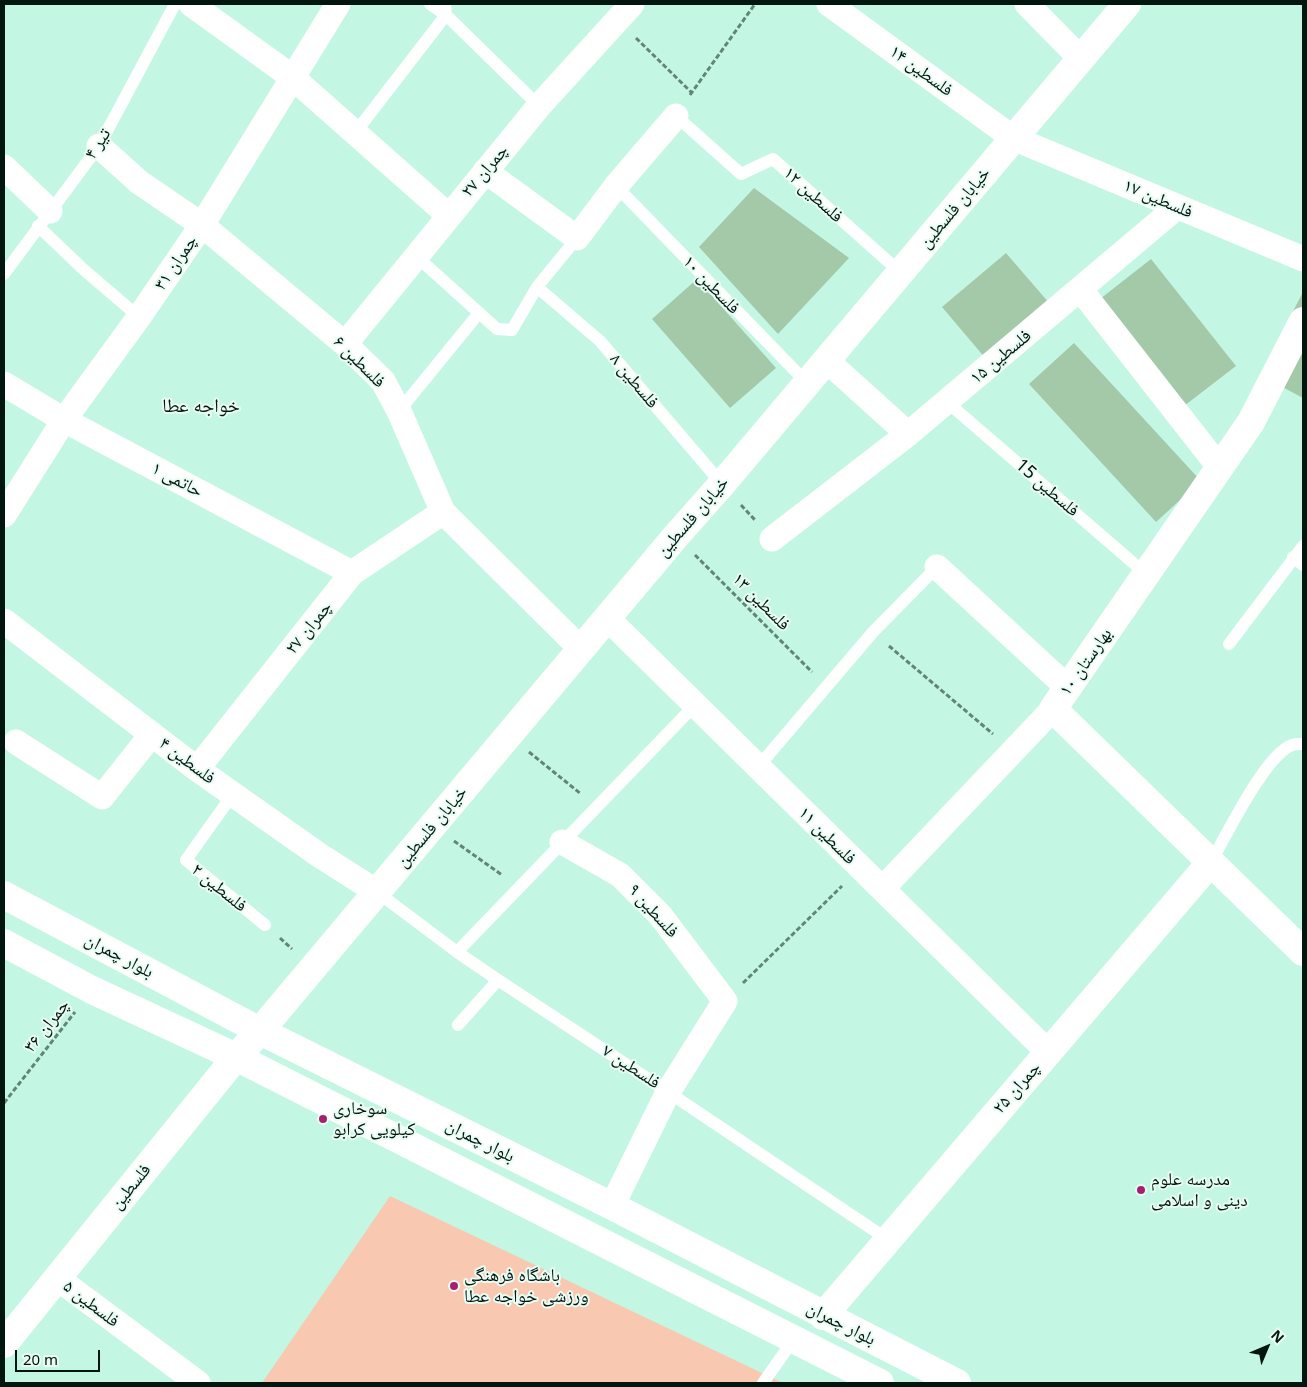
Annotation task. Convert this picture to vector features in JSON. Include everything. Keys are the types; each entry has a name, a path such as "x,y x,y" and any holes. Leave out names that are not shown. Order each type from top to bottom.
{"street":[{"path":"191,4 292,77 448,215"},
{"name":"چمران ۳۱","path":"4,515 64,420 139,317 202,225 338,4"},
{"name":"فلسطین ۱۴","path":"829,4 1013,138"},
{"path":"1027,4 1080,58"},
{"name":"خیابان فلسطین","path":"260,1031 1127,4"},
{"name":"چمران ۲۷","path":"345,344 448,215 539,106 625,12"},
{"path":"485,171 576,238 616,186 676,116"},
{"name":"فلسطین ۱۷","path":"1013,138 1303,259"},
{"name":"فلسطین ۶","path":"99,146 138,182 202,225 345,344 383,381 399,411 443,512 581,649"},
{"path":"4,167 44,218"},
{"name":"فلسطین ۱۵","path":"772,539 908,434 1177,207"},
{"path":"1080,289 1220,468"},
{"name":"بهارستان ۱۰","path":"1303,320 1251,422 1060,699 1211,862 1303,952"},
{"path":"826,360 908,434"},
{"name":"حاتمی ۱","path":"4,384 64,420 352,573"},
{"name":"چمران ۲۷","path":"196,769 352,573 443,512"},
{"path":"882,889 1060,699 937,566"},
{"name":"فلسطین ۱۱","path":"608,619 1048,1052"},
{"name":"فلسطین ۴","path":"4,621 196,769 319,855 376,892"},
{"path":"16,742 102,797 152,734"},
{"name":"فلسطین ۹","path":"562,842 620,875 660,915 725,1001"},
{"name":"چمران ۲۵","path":"823,1316 1211,862"},
{"name":"بلوار چمران","path":"4,895 260,1031 612,1206 823,1316 957,1383"},
{"name":"بلوار چمران","path":"4,943 92,990 236,1057 794,1339 872,1382"},
{"path":"612,1206 668,1092 725,1001"},
{"name":"فلسطین","path":"4,1344 236,1057 260,1031"},
{"name":"فلسطین ۵","path":"57,1278 198,1383"}],"lane":[{"name":"تیر ۴","path":"4,274 99,146 175,4"},
{"path":"430,4 446,10 539,106"},
{"path":"355,132 446,10"},
{"name":"فلسطین ۱۲","path":"676,116 741,174 773,159 900,272"},
{"name":"فلسطین ۱۰","path":"616,186 807,383"},
{"path":"44,218 83,269 139,317"},
{"path":"416,256 497,329 512,330 538,287 576,238"},
{"name":"فلسطین ۸","path":"538,287 600,340 722,484"},
{"path":"399,411 479,313"},
{"name":"فلسطین 15","path":"947,402 1146,574"},
{"path":"1228,644 1298,561 1303,546"},
{"path":"758,767 873,632 937,566"},
{"path":"456,952 695,705"},
{"path":"1211,862 1262,774 1273,759 1291,746 1303,744"},
{"name":"فلسطین ۲","path":"233,794 186,860 264,925"},
{"name":"فلسطین ۷","path":"376,892 456,952 887,1239"},
{"path":"458,1025 498,980"},
{"path":"764,1383 794,1339"}],"path":[{"path":"676,116 754,4"},
{"path":"625,12 692,93"},
{"path":"722,484 772,539"},
{"name":"فلسطین ۱۳","path":"676,536 827,687"},
{"path":"873,632 1013,751"},
{"path":"509,735 597,807"},
{"path":"433,826 519,887"},
{"path":"725,1001 860,868"},
{"name":"فلسطین ۲","path":"264,925 314,967"},
{"name":"چمران ۳۶","path":"4,1103 92,990"}],"shaded area":[{"name":"باشگاه فرهنگی ورزشی خواجه عطا","path":"390,1196 783,1383 262,1383"}],"building":[{"path":"754,188 849,258 778,334 699,247"},
{"path":"1006,253 1050,304 986,359 942,307"},
{"path":"1151,259 1236,366 1184,406 1100,299"},
{"path":"697,279 776,368 730,408 652,319"},
{"path":"1303,292 1303,398 1260,375"},
{"path":"1074,343 1201,481 1156,522 1029,384"}],"place":[{"name":"سوخاری کیلویی کرابو","path":"323,1119"},
{"name":"مدرسه علوم دینی و اسلامی","path":"1141,1190"},
{"name":"باشگاه فرهنگی ورزشی خواجه عطا","path":"454,1286"}],"district":[{"name":"خواجه عطا","path":"201,407"}]}
